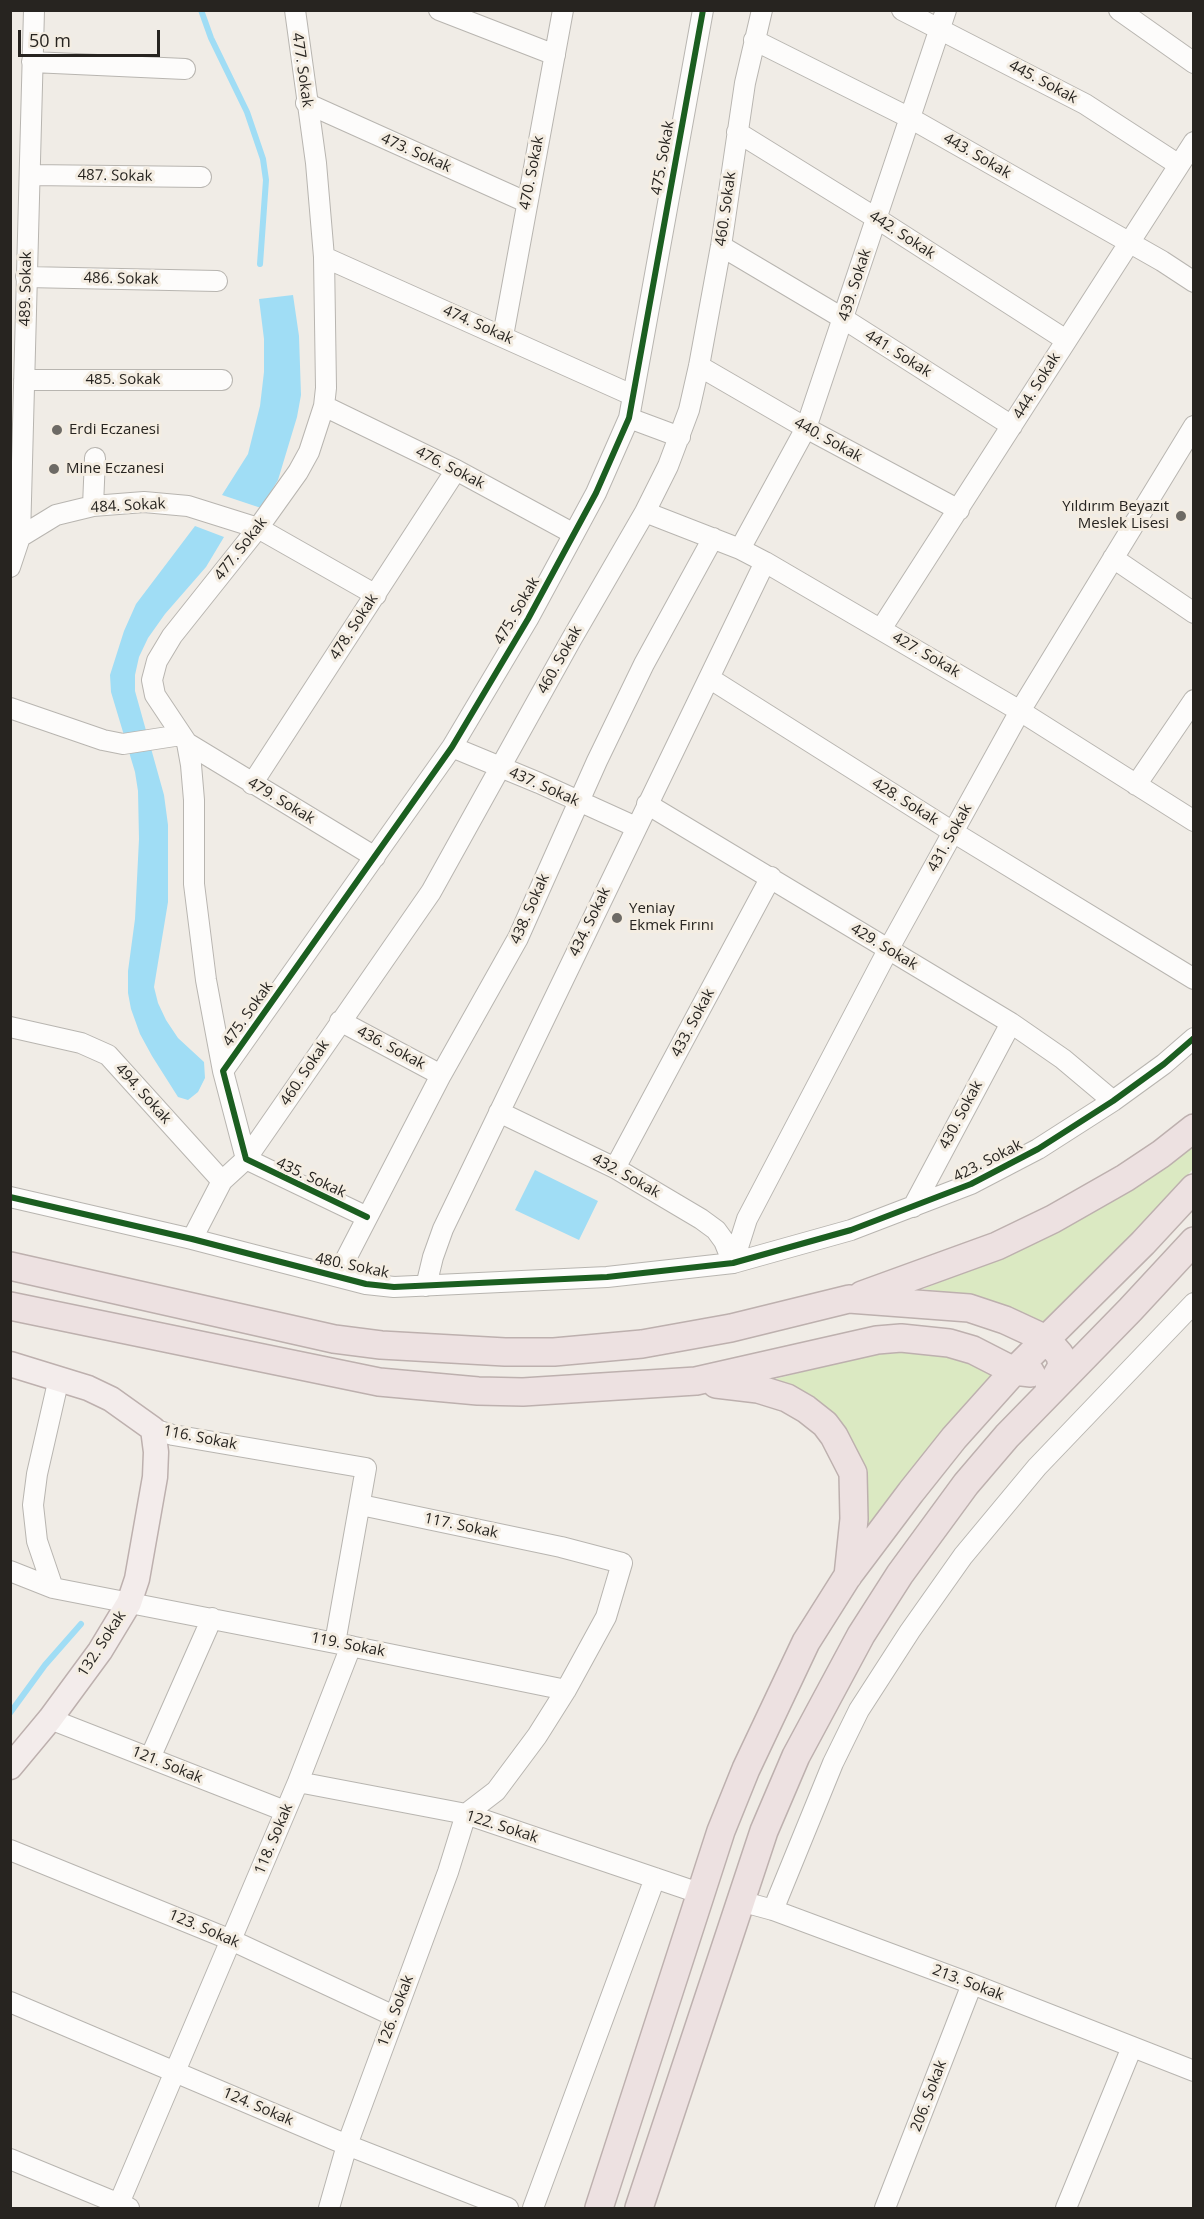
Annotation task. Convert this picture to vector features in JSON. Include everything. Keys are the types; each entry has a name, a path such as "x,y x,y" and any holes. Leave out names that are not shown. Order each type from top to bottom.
{"highway":[{"path":"10,1266 334,1339 381,1345 505,1352 554,1352 642,1344 731,1328 849,1299 996,1246 1053,1219 1125,1178 1194,1128"},
{"path":"599,2208 699,1893 734,1800 777,1699 806,1642 847,1577 954,1438 1014,1371 1143,1243 1194,1188"},
{"path":"639,2208 764,1831 796,1756 861,1635 900,1574 966,1484 1074,1361 1194,1241"},
{"path":"849,1299 969,1308 1005,1320 1046,1339 1060,1354 1074,1361"},
{"path":"10,1306 379,1382 478,1391 523,1392 696,1381 877,1340 901,1338 922,1339 965,1347 1014,1371 1043,1374 1074,1361"},
{"path":"696,1381 758,1389 787,1398 825,1424 854,1473 854,1519 847,1577"}],"main road":[{"name":"116. Sokak","path":"10,1364 88,1388 111,1399 153,1428"},
{"name":"132. Sokak","path":"10,1767 50,1719 105,1644 129,1603 137,1579 155,1477 153,1428"}],"street":[{"name":"489. Sokak","path":"10,567 15,535 24,380 34,10"},
{"name":"477. Sokak","path":"223,1071 206,980 194,884 194,800 191,765 184,739 155,695 152,680 157,661 172,636 258,528 298,472 309,452 324,406 326,388 324,257 316,163 295,10"},
{"path":"439,10 555,55"},
{"name":"470. Sokak","path":"503,336 563,10"},
{"name":"475. Sokak","path":"223,1071 452,747 596,493 629,418 703,10"},
{"name":"460. Sokak","path":"192,1239 222,1181 246,1159 431,892 645,512 680,437 699,366 721,246 737,132 754,40 762,10"},
{"name":"445. Sokak","path":"902,10 1085,104 1179,165"},
{"name":"439. Sokak","path":"740,549 806,428 946,10"},
{"path":"1119,10 1194,63"},
{"name":"443. Sokak","path":"754,40 910,118 1162,261 1194,282"},
{"path":"32,62 185,69"},
{"name":"473. Sokak","path":"306,103 526,202"},
{"name":"442. Sokak","path":"737,132 1066,340"},
{"name":"444. Sokak","path":"881,629 1194,142"},
{"name":"487. Sokak","path":"30,175 201,177"},
{"name":"441. Sokak","path":"721,246 844,319 1012,426"},
{"name":"474. Sokak","path":"324,257 632,395"},
{"name":"486. Sokak","path":"26,277 217,281"},
{"name":"440. Sokak","path":"699,366 806,428 959,510"},
{"name":"485. Sokak","path":"24,380 222,380"},
{"name":"476. Sokak","path":"324,406 456,470 574,534"},
{"path":"629,418 680,437"},
{"name":"431. Sokak","path":"732,1263 747,1220 888,950 953,832 1020,711 1194,426"},
{"path":"93,506 95,458"},
{"name":"478. Sokak","path":"252,784 456,470"},
{"name":"484. Sokak","path":"15,535 56,515 93,506 144,502 169,503 210,512 258,528 376,595"},
{"name":"427. Sokak","path":"645,512 740,549 765,562 1020,711 1194,821"},
{"name":"438. Sokak","path":"337,1276 441,1075 518,938 578,802 644,664 713,538"},
{"path":"1113,558 1194,613"},
{"name":"434. Sokak","path":"426,1286 443,1229 765,562"},
{"name":"428. Sokak","path":"709,678 953,832 1194,979"},
{"path":"1137,784 1194,700"},
{"path":"10,708 103,740 123,744 184,739"},
{"name":"479. Sokak","path":"184,739 252,784 375,857"},
{"name":"437. Sokak","path":"452,747 636,827"},
{"name":"429. Sokak","path":"647,804 1011,1023 1063,1059 1113,1101"},
{"name":"433. Sokak","path":"615,1168 771,877"},
{"name":"436. Sokak","path":"340,1021 441,1075"},
{"name":"430. Sokak","path":"913,1208 1011,1023"},
{"name":"494. Sokak","path":"10,1027 81,1043 108,1055 222,1181"},
{"name":"423. Sokak","path":"732,1263 851,1230 913,1208 1001,1170 1113,1101 1164,1064 1194,1038"},
{"path":"223,1071 246,1159"},
{"name":"432. Sokak","path":"499,1112 615,1168 701,1220 716,1230 724,1241 732,1263"},
{"name":"435. Sokak","path":"246,1159 367,1218"},
{"name":"480. Sokak","path":"10,1197 192,1239 366,1284 394,1287 607,1277 732,1263"},
{"path":"773,1910 832,1763 859,1710 910,1631 963,1556 1037,1467 1194,1303"},
{"path":"53,1588 37,1541 33,1505 37,1474 59,1378"},
{"name":"116. Sokak","path":"153,1428 173,1435 366,1468 361,1505"},
{"path":"335,1642 361,1505"},
{"name":"117. Sokak","path":"361,1505 561,1547 622,1563 606,1617 566,1690"},
{"name":"119. Sokak","path":"10,1571 53,1588 335,1642 566,1690"},
{"path":"150,1758 212,1618"},
{"name":"118. Sokak","path":"122,2207 175,2072 298,1782 351,1646 335,1642"},
{"path":"466,1814 496,1791 537,1736 566,1690"},
{"name":"121. Sokak","path":"50,1719 285,1811"},
{"name":"122. Sokak","path":"298,1782 466,1814 699,1893"},
{"name":"126. Sokak","path":"331,2200 346,2145 448,1872 466,1814"},
{"name":"123. Sokak","path":"10,1850 231,1940 393,2016"},
{"path":"534,2208 655,1878"},
{"name":"213. Sokak","path":"740,1901 773,1910 972,1984 1194,2071"},
{"name":"206. Sokak","path":"885,2208 972,1984"},
{"name":"124. Sokak","path":"10,2002 486,2204 508,2208"},
{"path":"1066,2208 1132,2047"},
{"path":"10,2159 122,2207"},
{"path":"319,2208 331,2200"}],"green space":[{"path":"1193,1144 1193,1169 1134,1234 1044,1323 989,1300 923,1289 1036,1243 1062,1230 1131,1189"},
{"path":"911,1352 935,1354 967,1362 993,1373 866,1531 865,1484 829,1411 815,1398 775,1379 869,1355"}],"water":[{"path":"293,295 299,336 301,395 297,417 278,480 261,508 222,495 248,454 260,406 264,372 264,339 259,299"},
{"path":"195,526 224,537 206,567 165,614 148,638 139,657 135,675 135,691 164,795 168,825 168,902 154,987 166,1020 178,1038 204,1062 205,1078 198,1092 188,1100 178,1097 152,1056 140,1034 128,993 139,839 138,791 135,772 111,692 110,675 124,631 136,604"},
{"path":"535,1170 598,1201 579,1240 515,1210"}],"waterway":[{"path":"201,10 211,38 247,112 263,159 266,180 260,264"},
{"path":"10,1713 45,1665 81,1624"}],"cycle path":[{"path":"367,1217 246,1159 223,1071 452,747 528,619 596,493 629,418 703,10"},
{"path":"10,1197 192,1239 366,1284 394,1287 607,1277 733,1263 851,1230 971,1184 1038,1149 1113,1101 1164,1064 1194,1038"}],"place":[{"name":"Erdi Eczanesi","path":"57,430"},
{"name":"Mine Eczanesi","path":"54,469"},
{"name":"Yıldırım Beyazıt Meslek Lisesi","path":"1181,516"},
{"name":"Yeniay Ekmek Fırını","path":"617,918"}]}
